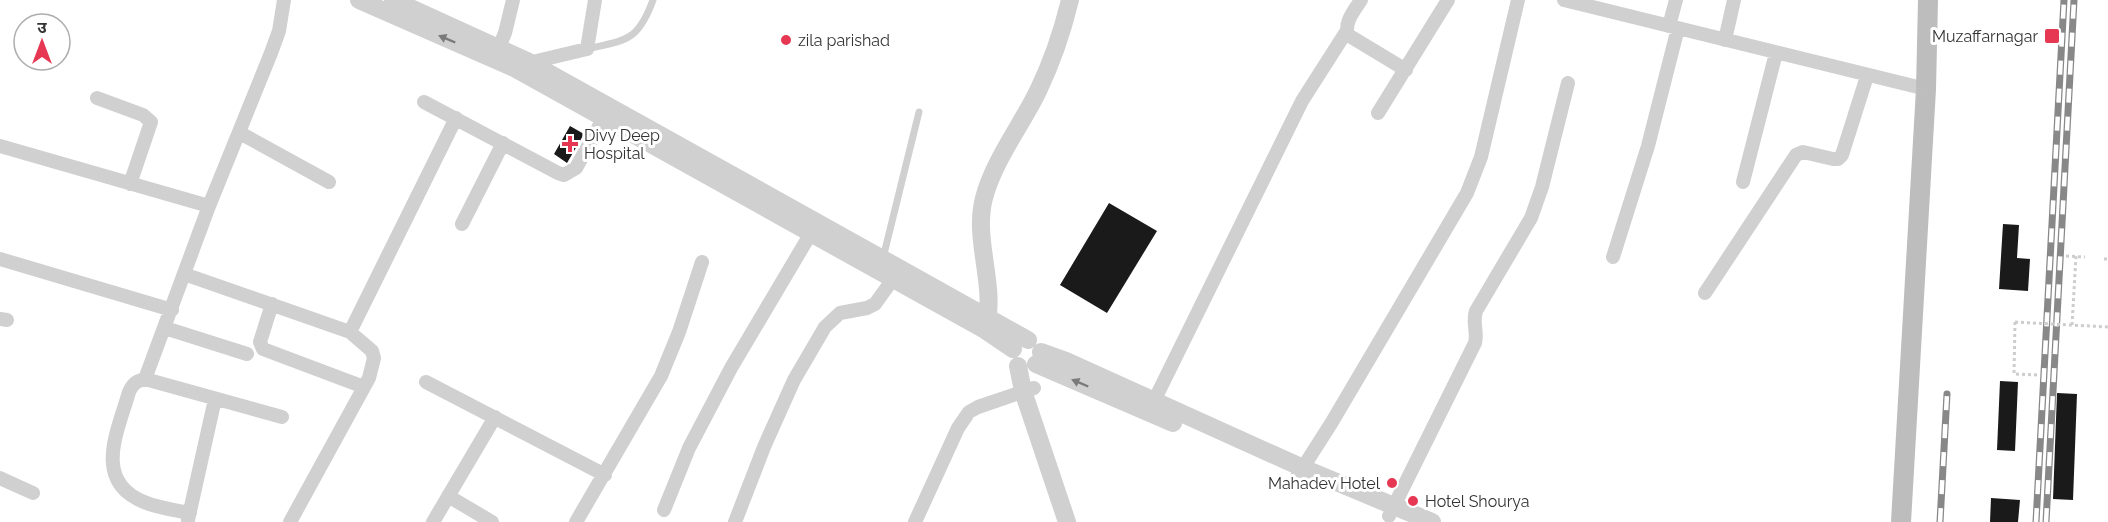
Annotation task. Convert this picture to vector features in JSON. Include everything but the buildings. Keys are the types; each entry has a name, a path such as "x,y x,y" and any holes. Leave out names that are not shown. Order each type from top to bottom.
{"main road":[{"path":"1901,522 1929,0"}],"street":[{"path":"146,379 209,206 279,31 284,0"},
{"path":"359,0 391,4 522,65 893,279 986,324"},
{"path":"497,53 513,0"},
{"path":"522,65 587,49 595,0"},
{"path":"986,324 989,291 981,237 983,201 988,181 1038,91 1059,44 1070,0"},
{"path":"1154,400 1302,101 1346,32 1348,20 1361,0"},
{"path":"1377,113 1448,0"},
{"path":"1300,472 1467,194 1481,157 1518,0"},
{"path":"1564,0 1616,7 1674,27 1926,89"},
{"path":"1613,257 1648,146 1674,27 1676,0"},
{"path":"1725,40 1734,0"},
{"path":"1346,32 1406,70"},
{"path":"1743,182 1776,53"},
{"path":"1705,293 1796,155 1803,152 1838,159 1842,155 1866,76"},
{"path":"1395,515 1475,343 1476,311 1531,218 1542,187 1568,83"},
{"path":"97,98 143,115 151,122 130,184"},
{"path":"424,102 558,173 570,173 576,168 606,113"},
{"path":"606,113 883,258 986,324 1028,356 1395,515 1432,522"},
{"path":"350,332 456,118"},
{"path":"240,133 329,182"},
{"path":"462,224 503,143"},
{"path":"0,146 209,206"},
{"path":"664,510 690,448 716,398 810,232"},
{"path":"0,259 172,310"},
{"path":"576,522 661,376 679,332 702,262"},
{"path":"184,274 350,332 372,351 372,369 364,387 290,522"},
{"path":"735,522 764,447 794,380 825,327 840,313 867,308 875,304 893,279"},
{"path":"272,303 260,342 264,349 364,387"},
{"path":"165,328 247,354"},
{"path":"1028,356 1066,361 1154,400 1300,472"},
{"path":"1028,356 1028,390 1068,517"},
{"path":"215,399 189,518 134,497 116,479 112,470 114,446 129,392 138,380 146,379 282,417"},
{"path":"426,382 605,475"},
{"path":"915,522 963,419 978,407 1028,390"},
{"path":"433,522 495,417"},
{"path":"0,478 33,493"},
{"path":"448,496 492,522"}],"lane":[{"path":"587,49 622,41 636,33 645,21 653,0"},
{"path":"883,258 919,112"}],"path":[{"path":"2066,256 2085,257"},
{"path":"2072,325 2076,256"},
{"path":"2040,375 2014,374 2015,322 2108,327"}],"railway":[{"path":"2036,522 2064,0"},
{"path":"2046,522 2074,0"},
{"path":"1940,522 1947,394"}],"place":[{"name":"Muzaffarnagar","path":"2052,36"},
{"name":"zila parishad","path":"786,40"},
{"name":"Divy Deep Hospital","path":"570,144"},
{"name":"Mahadev Hotel","path":"1392,483"},
{"name":"Hotel Shourya","path":"1413,501"}]}
